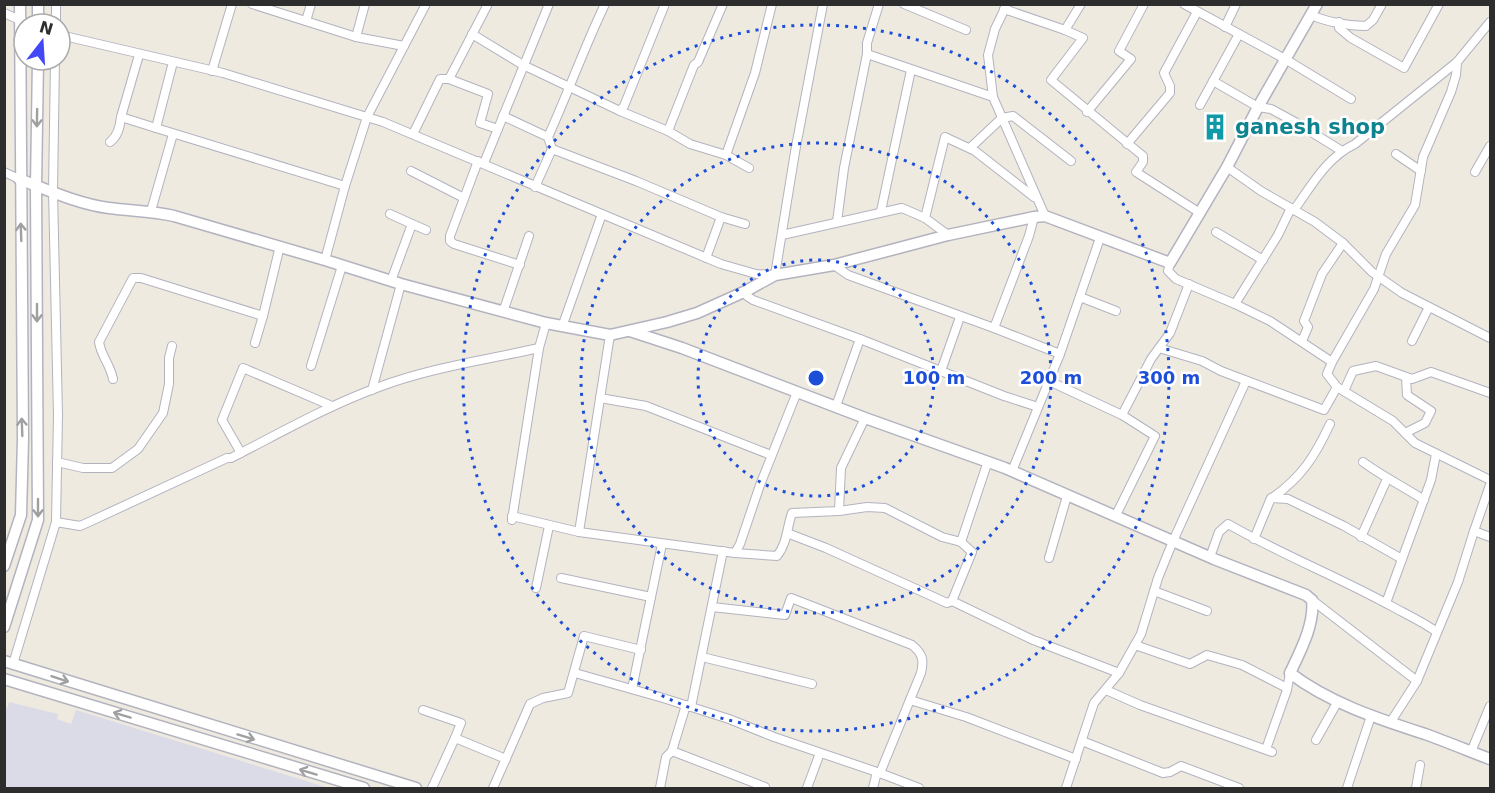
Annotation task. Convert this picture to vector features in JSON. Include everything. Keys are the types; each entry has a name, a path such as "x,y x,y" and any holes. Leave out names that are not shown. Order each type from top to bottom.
{"street":[{"path":"212,71 232,4"},
{"path":"252,4 356,37 404,46"},
{"path":"306,21 311,4"},
{"path":"356,37 365,4"},
{"path":"326,260 345,186 367,117 426,4"},
{"path":"449,79 488,4"},
{"path":"520,265 454,244 450,241 450,236 464,198 498,129 549,4"},
{"path":"535,187 552,149 548,137 571,88 580,58 605,4"},
{"path":"620,111 665,4"},
{"path":"668,132 694,65 698,62 723,4"},
{"path":"726,155 755,73 772,4"},
{"path":"775,275 823,4"},
{"path":"837,222 844,168 867,54 867,43 879,4"},
{"path":"904,4 966,30"},
{"path":"1065,30 1081,4"},
{"path":"1087,112 1131,59 1119,51 1144,4"},
{"path":"1184,4 1285,59 1351,99"},
{"path":"1226,27 1236,4"},
{"path":"1317,4 1258,107 1227,167 1170,263 1168,271 1176,279 1270,321 1332,362"},
{"path":"1311,15 1319,19 1366,26 1373,20 1382,4"},
{"path":"1339,22 1339,27 1351,38 1404,68 1439,4"},
{"path":"994,328 1029,236 1039,216 1035,197 993,97 988,54 995,29 1005,7 1083,38 1051,80 1143,156 1143,162 1136,172 1200,213"},
{"path":"1127,144 1170,93 1170,86 1164,73 1197,12"},
{"path":"1235,304 1292,209 1329,161 1355,144 1457,62 1491,22"},
{"path":"472,34 523,65 690,144 726,155 749,168"},
{"path":"1200,105 1239,34"},
{"path":"72,38 212,71 367,117 481,162 535,187 706,258 756,274 775,275 834,265 948,235 1039,216 1170,263"},
{"path":"867,54 993,97"},
{"path":"110,142 118,131 139,55"},
{"path":"156,128 173,62"},
{"path":"1457,62 1451,92 1430,140 1415,205 1386,254 1380,277 1327,374 1340,389 1393,421 1415,443 1491,480"},
{"path":"881,211 911,70"},
{"path":"4,566 21,515 23,439 20,179 23,72"},
{"path":"4,627 38,519 36,186 38,72"},
{"path":"55,72 53,191 56,289 56,522 9,662 416,789"},
{"path":"413,134 440,79 449,79 488,94 480,123 498,129"},
{"path":"1213,81 1258,107 1271,109 1342,151"},
{"path":"503,116 548,137"},
{"path":"970,148 1002,118 1013,116 1071,161"},
{"path":"121,117 345,186"},
{"path":"151,211 173,134"},
{"path":"925,218 945,137 970,148 1035,197"},
{"path":"1475,172 1491,146"},
{"path":"552,149 721,217 745,224"},
{"path":"1396,154 1421,171"},
{"path":"1227,167 1261,191 1315,222 1402,293 1491,338"},
{"path":"411,171 464,198"},
{"path":"4,172 81,202 108,208 151,211 503,312 562,327 610,334 697,313 775,275"},
{"path":"782,235 902,208 925,218 948,235"},
{"path":"390,214 426,230"},
{"path":"562,327 602,214"},
{"path":"706,258 721,217"},
{"path":"372,390 412,224"},
{"path":"1216,232 1263,260"},
{"path":"503,312 530,236"},
{"path":"1012,471 1060,354 1100,238"},
{"path":"1302,341 1308,327 1304,321 1322,274 1343,243"},
{"path":"255,343 279,246"},
{"path":"834,265 848,275 1060,354"},
{"path":"311,366 342,266"},
{"path":"112,379 110,364 100,349 99,342 133,278 141,278 263,316"},
{"path":"1122,415 1151,358 1170,333 1189,284"},
{"path":"746,291 747,296 753,300 1038,407"},
{"path":"1080,297 1116,311"},
{"path":"1412,341 1429,307"},
{"path":"941,371 960,317"},
{"path":"546,323 539,348 512,518 579,532 662,544 777,556 781,551 792,513 867,507 885,508 942,537 961,542 972,552 952,601"},
{"path":"630,331 988,461 1210,557 1306,595 1417,681"},
{"path":"579,532 610,334"},
{"path":"836,406 860,339"},
{"path":"57,462 83,468 112,468 138,449 163,413 169,384 169,358 172,346"},
{"path":"56,522 80,526 241,453 332,406 372,390 424,373 539,348"},
{"path":"1159,348 1202,361 1246,381 1324,410 1353,371 1376,366 1412,379 1431,372 1491,393"},
{"path":"241,453 222,420 243,368 332,406"},
{"path":"1405,433 1425,423 1431,411 1407,395 1406,377"},
{"path":"1049,381 1122,415 1155,436 1116,515"},
{"path":"1066,789 1094,703 1119,673 1141,634 1173,541 1246,381"},
{"path":"735,553 797,392"},
{"path":"600,398 646,406 771,455"},
{"path":"839,511 841,468 865,418"},
{"path":"1254,539 1271,498 1288,487 1303,472 1330,424"},
{"path":"1386,603 1431,480 1436,454"},
{"path":"961,542 988,461"},
{"path":"1363,462 1424,500"},
{"path":"1361,537 1387,479"},
{"path":"1390,723 1417,681 1458,582 1491,485"},
{"path":"1049,558 1066,496"},
{"path":"1271,498 1288,499 1402,559"},
{"path":"1210,557 1220,532 1228,524 1254,539 1364,590 1420,620 1437,632"},
{"path":"536,588 549,526"},
{"path":"1474,531 1491,537"},
{"path":"787,533 826,548 947,603 952,601 1035,641 1119,673"},
{"path":"632,689 662,544"},
{"path":"660,789 666,758 672,751 702,657 723,551"},
{"path":"561,578 651,597"},
{"path":"1154,591 1207,611"},
{"path":"712,607 785,615 791,598 912,645 920,651 924,661 921,673 873,789"},
{"path":"1106,690 1140,705 1269,751 1290,673 1305,639 1313,607 1312,600"},
{"path":"493,789 530,704 543,698 568,693 584,636 641,650"},
{"path":"1135,645 1190,664 1207,654 1242,665 1287,688"},
{"path":"702,657 812,684"},
{"path":"1290,673 1301,682 1371,716 1491,759"},
{"path":"575,674 688,706 879,772 919,789"},
{"path":"4,679 364,789"},
{"path":"910,700 966,717 1076,759"},
{"path":"1316,740 1338,701"},
{"path":"1472,752 1491,706"},
{"path":"423,710 461,723 432,789"},
{"path":"1347,789 1371,716"},
{"path":"455,738 506,759"},
{"path":"1082,741 1163,773 1181,766 1239,789"},
{"path":"672,751 765,787"},
{"path":"807,789 820,753"},
{"path":"1416,789 1420,765"}],"shaded area":[{"path":"9,702 58,714 57,719 71,724 76,710 329,788 5,788 4,707 7,708"}],"place":[{"name":"ganesh shop","path":"1215,127"}]}
